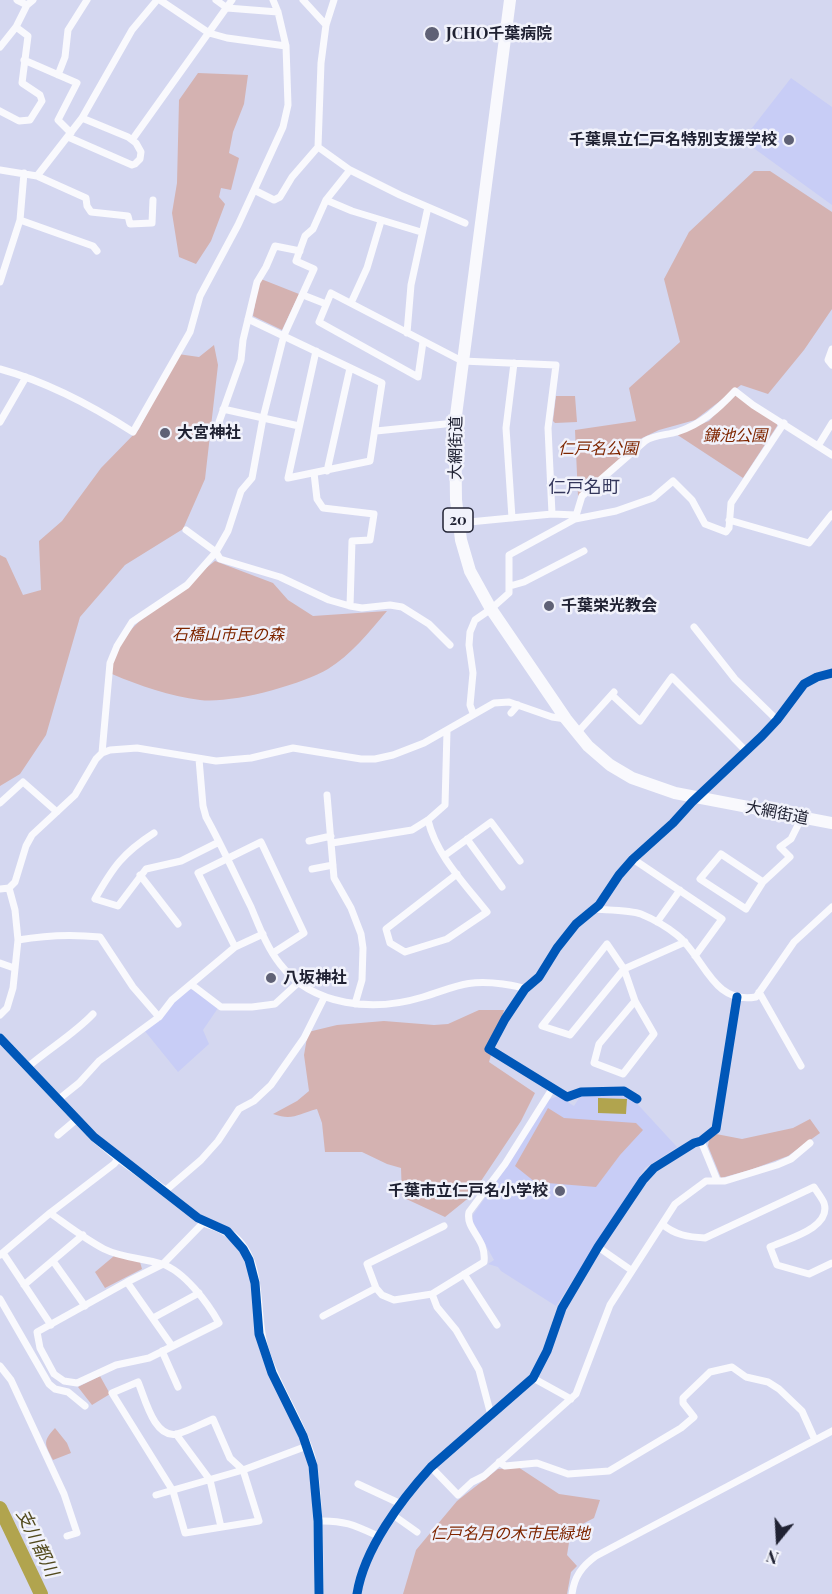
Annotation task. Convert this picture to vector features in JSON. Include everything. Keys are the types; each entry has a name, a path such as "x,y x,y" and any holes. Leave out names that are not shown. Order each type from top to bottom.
{"main road":[{"name":"大網街道","path":"510,0 455,423 454,466 459,523 461,540 470,571 492,609 566,719 594,752 621,772 651,786 696,797 832,823"}],"street":[{"path":"0,47 16,27 30,3 17,0"},
{"path":"58,75 65,57 68,30 87,0"},
{"path":"37,176 81,118 132,30 158,0 209,33 227,38 286,46"},
{"path":"216,0 227,8 278,12"},
{"path":"132,140 232,0"},
{"path":"0,369 26,376 94,408 133,432 190,332 200,296 238,225 283,127 288,105 286,46 273,0"},
{"path":"303,0 326,25"},
{"path":"254,190 274,200 280,197 292,177 318,147 321,63 326,25 334,0"},
{"path":"0,111 20,121 30,120 42,101 40,95 22,83 28,36 16,27"},
{"path":"24,60 77,83 58,120 69,135 132,165 140,159 141,152 132,140 81,118"},
{"path":"318,147 350,170 465,223"},
{"path":"0,170 37,176 86,198 91,212 128,216 130,224 152,223 153,200"},
{"path":"0,889 9,888 15,882 28,840 75,795 102,753 110,663 117,646 132,622 187,585 207,559 216,552 228,531 241,491 252,478 263,418 284,335 314,269 296,261 304,236 313,229 326,200 350,170"},
{"path":"0,282 20,220 24,174"},
{"path":"326,200 381,221 421,232"},
{"path":"407,333 411,285 428,207"},
{"path":"20,220 93,246 97,251"},
{"path":"351,303 367,268 381,221"},
{"path":"220,429 219,422 241,360 257,282 272,255 274,246 300,251"},
{"path":"423,342 418,376 319,322 331,293 462,361 556,365 548,428 552,514"},
{"path":"303,295 326,304"},
{"path":"248,319 284,335 382,383 370,461 288,478 316,351"},
{"path":"832,349 828,360 832,365"},
{"path":"512,518 506,428 514,363"},
{"path":"327,471 350,368"},
{"path":"0,422 26,376"},
{"path":"473,713 470,632 475,620 492,609 509,593 509,555 576,517 582,496 645,441 681,431 705,420 735,391 832,455"},
{"path":"223,409 299,426"},
{"path":"376,431 455,423"},
{"path":"459,523 552,514 576,517 616,511 653,498 673,482 692,500 705,524 726,532 729,528 730,503 784,423"},
{"path":"818,446 832,423"},
{"path":"314,473 317,499 323,508 374,514 370,540 352,541 350,606"},
{"path":"729,520 809,543 832,514"},
{"path":"186,530 216,552 220,560 280,576 329,600 362,608 390,605 402,607 429,624 450,645"},
{"path":"510,586 524,582 584,550"},
{"path":"694,627 735,679 777,720"},
{"path":"637,1099 624,1091 581,1092 567,1097 489,1049 525,989 539,977 557,948 576,924 595,909 633,859 673,823 696,797 777,720 804,684 832,673"},
{"path":"577,733 613,693 640,721 672,677 746,751"},
{"path":"102,753 122,748 136,748 226,762 293,748 375,759 393,755 447,731 473,713 499,702 509,702 552,717 566,719"},
{"path":"511,713 518,705"},
{"path":"309,841 412,830 428,820 445,805 447,731"},
{"path":"199,759 203,806 219,842 273,953 279,963 299,982 324,998 355,1004 403,1002 470,982 502,984 525,989"},
{"path":"0,803 23,782 57,813"},
{"path":"327,795 334,878 343,892 361,934 364,965 355,1004"},
{"path":"763,882 721,854 700,879 746,909 763,882 790,857 780,847 791,839 802,817"},
{"path":"428,820 431,835 444,856 486,912 447,939 405,952 390,943 386,929 457,874"},
{"path":"444,856 491,822 520,861"},
{"path":"154,833 132,847 119,860 94,899 118,906 146,869 181,861 219,842"},
{"path":"467,839 502,887"},
{"path":"235,947 198,873 261,842 304,933 273,953"},
{"path":"633,859 722,919 695,956"},
{"path":"312,869 333,866"},
{"path":"140,875 178,924"},
{"path":"0,1015 8,1008 14,988 18,940 15,910 9,888"},
{"path":"657,922 680,890"},
{"path":"595,909 639,913 657,922 684,942 702,969 718,986 737,997 756,997 794,942 832,907"},
{"path":"18,940 72,934 100,937 133,987 159,1017"},
{"path":"59,1099 80,1083 99,1061 159,1017 172,1000 235,947 263,934"},
{"path":"635,1001 599,1044 594,1064 623,1074 654,1034 635,1001 624,969 607,944 542,1026 570,1035 624,969 684,942"},
{"path":"0,963 14,968"},
{"path":"192,985 221,1007 252,1007 275,1005 299,982"},
{"path":"759,992 801,1066"},
{"path":"357,1594 360,1578 380,1537 401,1504 431,1467 533,1378 547,1351 562,1308 598,1247 648,1174 716,1129 737,997"},
{"path":"165,1191 201,1160 218,1141 239,1109 254,1101 271,1085 304,1038 324,998"},
{"path":"29,1066 52,1046 79,1029 93,1014"},
{"path":"0,1038 94,1137 204,1222 227,1232 249,1260 255,1283 260,1334 264,1348 272,1373 307,1446 313,1466 318,1521 319,1594"},
{"path":"444,1226 367,1264 376,1288 382,1295 394,1300 432,1294 484,1262 485,1250 468,1221 469,1212 505,1164 552,1089"},
{"path":"58,1135 76,1119"},
{"path":"701,1141 717,1180"},
{"path":"431,1467 458,1495 472,1482 484,1476 576,1394 610,1305 675,1204 706,1181 725,1180 791,1159 810,1143"},
{"path":"51,1325 2,1254 119,1158"},
{"path":"662,1224 672,1232 688,1237 705,1238 814,1187 824,1204 825,1214 818,1226 770,1247 777,1265 809,1274 832,1263"},
{"path":"50,1213 104,1249 124,1256 163,1264 174,1269 199,1293 219,1323 149,1358 116,1365 77,1383 64,1381 54,1374 40,1348 37,1332 163,1264 204,1222"},
{"path":"24,1285 83,1235"},
{"path":"598,1247 631,1270"},
{"path":"52,1261 85,1306"},
{"path":"464,1274 497,1325"},
{"path":"127,1282 172,1346"},
{"path":"323,1316 376,1288"},
{"path":"153,1318 199,1293"},
{"path":"432,1294 437,1307 456,1330 479,1370 491,1415"},
{"path":"0,1299 49,1384 55,1389 68,1392 84,1406"},
{"path":"162,1351 178,1387"},
{"path":"0,1366 11,1380 64,1494 77,1533 67,1536"},
{"path":"499,1462 505,1466 537,1463 568,1474 609,1471 681,1428 694,1417 683,1403 683,1398 710,1372 732,1367 746,1377 768,1382 778,1389 802,1411 814,1440"},
{"path":"533,1378 571,1399"},
{"path":"138,1382 156,1426 164,1433 176,1434 213,1419 230,1458 243,1470 259,1521 185,1533 173,1491 112,1393 138,1382"},
{"path":"572,1594 580,1570 596,1556 832,1431"},
{"path":"176,1434 210,1480 221,1527"},
{"path":"156,1496 243,1470 307,1446"},
{"path":"358,1484 401,1504"},
{"path":"393,1515 417,1532"},
{"path":"318,1521 347,1522 380,1537"}],"shaded area":[{"name":"千葉県立仁戸名特別支援学校","path":"791,78 832,107 832,205 748,144 745,137"},
{"path":"189,989 197,991 218,1008 203,1030 209,1044 178,1072 144,1030"},
{"name":"千葉市立仁戸名小学校","path":"581,1095 631,1097 677,1147 645,1168 556,1306 498,1267 488,1264 494,1260 473,1222 473,1215 510,1162 545,1101 558,1096 574,1106"},
{"path":"598,1098 627,1099 626,1114 598,1113"}],"green space":[{"path":"198,73 248,75 244,104 233,132 229,153 239,158 231,190 221,188 219,197 225,204 211,241 196,264 179,257 172,213 177,183 179,100"},
{"name":"仁戸名公園","path":"754,171 770,171 832,212 832,309 804,350 768,394 741,385 695,420 659,430 640,439 641,441 578,496 575,430 636,421 629,388 680,342 664,279 689,232"},
{"path":"261,279 299,294 282,330 253,316"},
{"path":"214,345 218,365 205,479 183,529 125,565 80,617 46,735 20,774 0,786 0,555 6,558 23,595 41,590 39,541 62,521 101,468 139,429 178,354 199,357"},
{"name":"鎌池公園","path":"735,393 777,423 743,478 676,434 709,421"},
{"path":"556,396 575,396 577,422 555,423 553,421"},
{"name":"石橋山市民の森","path":"215,561 273,583 288,600 313,616 387,611 352,650 328,669 301,681 265,692 229,699 200,700 155,690 112,674 112,660 127,634 156,607"},
{"path":"479,1010 504,1010 489,1062 535,1093 521,1121 471,1196 445,1217 402,1197 401,1168 362,1152 325,1152 322,1123 317,1109 291,1117 273,1114 297,1101 309,1091 304,1055 308,1032 337,1025 384,1021 448,1024"},
{"path":"548,1108 564,1118 636,1123 643,1130 620,1155 596,1187 535,1182 515,1166"},
{"path":"810,1119 820,1133 788,1156 721,1178 708,1146 709,1140 716,1134 742,1139 793,1128"},
{"path":"114,1256 140,1262 142,1269 105,1288 95,1272"},
{"path":"100,1376 110,1394 92,1405 78,1387"},
{"path":"55,1428 67,1443 71,1453 53,1460 46,1443"},
{"name":"仁戸名月の木市民緑地","path":"518,1467 559,1494 600,1500 594,1518 571,1530 567,1555 577,1566 571,1572 567,1594 403,1594 416,1550 457,1501 498,1469"}],"waterway":[{"name":"支川都川","path":"0,1508 41,1594"}],"cycle path":[{"path":"637,1099 624,1091 581,1092 567,1097 489,1049 525,989 539,977 557,948 576,924 599,905 633,859 762,736 804,684 832,673"},
{"path":"357,1594 367,1560 385,1526 408,1494 431,1467 533,1378 547,1351 562,1308 598,1247 643,1180 654,1168 701,1141 716,1129 737,997"},
{"path":"0,1038 94,1137 198,1218 227,1231 243,1249 249,1260 255,1283 259,1334 272,1373 303,1436 313,1466 318,1521 319,1594"}],"place":[{"name":"JCHO千葉病院","path":"432,34"},
{"name":"千葉県立仁戸名特別支援学校","path":"789,140"},
{"name":"大宮神社","path":"165,433"},
{"name":"千葉栄光教会","path":"549,606"},
{"name":"八坂神社","path":"271,978"},
{"name":"千葉市立仁戸名小学校","path":"560,1191"}],"district":[{"name":"仁戸名町","path":"584,487"}]}
